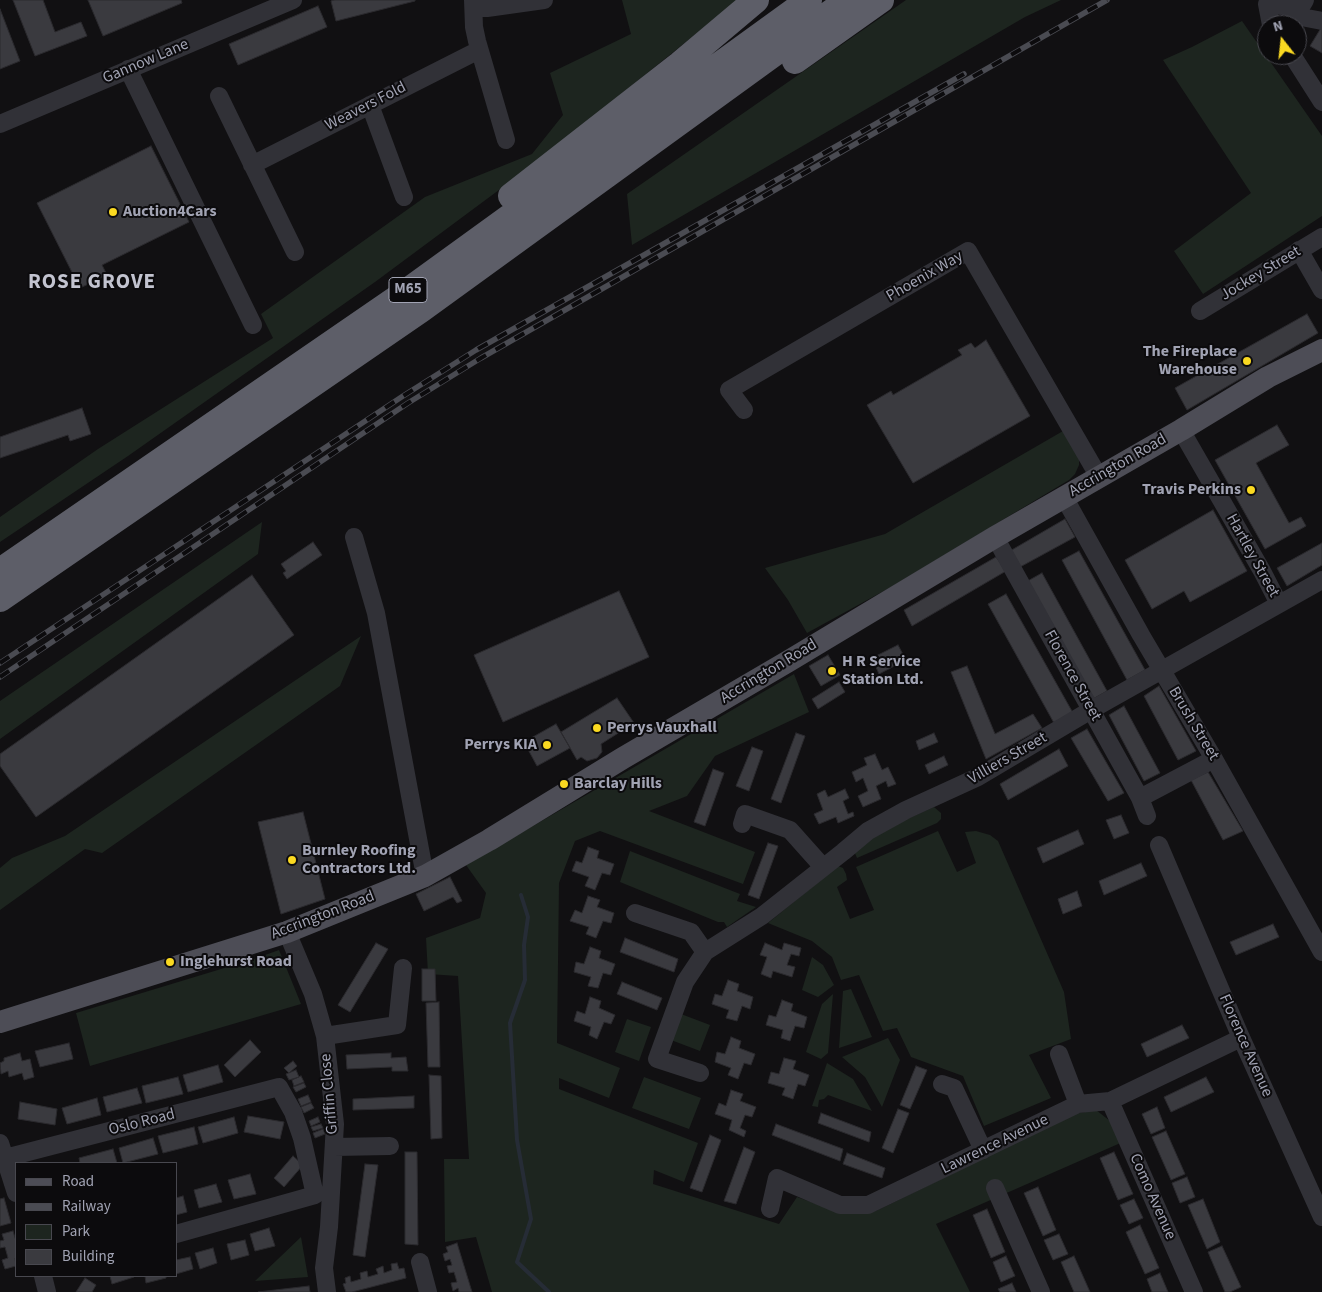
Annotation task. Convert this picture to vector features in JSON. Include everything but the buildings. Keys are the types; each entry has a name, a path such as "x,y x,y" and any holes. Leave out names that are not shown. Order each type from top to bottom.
{"highway":[{"path":"0,557 427,259 680,64 756,0"},
{"name":"M65","path":"0,571 406,292 809,0"},
{"name":"M65","path":"0,599 422,309 848,0"},
{"path":"204,459 317,394 412,331 881,0"}],"main road":[{"name":"Accrington Road","path":"0,1022 287,932 425,876 489,840 623,758 995,537 1181,430 1268,377 1322,350"}],"street":[{"name":"Gannow Lane","path":"0,124 293,0"},
{"path":"506,140 479,50 474,27 473,4 487,8 544,0"},
{"path":"1269,15 1267,4 1298,12 1322,21"},
{"name":"Weavers Fold","path":"252,165 479,50"},
{"path":"1298,65 1322,102"},
{"path":"128,69 253,325"},
{"path":"219,96 295,252"},
{"path":"370,105 404,198"},
{"name":"Jockey Street","path":"1200,311 1299,250 1322,238"},
{"path":"1299,250 1322,290"},
{"name":"Phoenix Way","path":"744,410 730,390 968,252 1099,477"},
{"name":"Hartley Street","path":"1181,430 1279,604"},
{"name":"Brush Street","path":"1064,497 1322,952"},
{"path":"354,537 376,613 425,876"},
{"name":"Florence Street","path":"995,537 1140,798 1147,816"},
{"name":"Villiers Street","path":"700,1073 657,1059 685,982 705,952 762,916 868,831 906,810 978,777 1091,710 1322,580"},
{"path":"1140,798 1214,759"},
{"path":"742,824 745,814 790,830 823,867"},
{"name":"Florence Avenue","path":"1159,845 1241,1038 1322,1217"},
{"path":"635,913 691,932 705,952"},
{"name":"Griffin Close","path":"287,932 313,994 325,1036 335,1124 329,1227 324,1268 327,1292"},
{"path":"325,1036 397,1025 403,968"},
{"name":"Lawrence Avenue","path":"770,1210 777,1178 840,1205 868,1206 1078,1104 1110,1101 1241,1038"},
{"path":"1058,1054 1078,1104"},
{"path":"942,1084 954,1088 983,1150"},
{"name":"Oslo Road","path":"2,1150 279,1088 293,1112 302,1138 315,1195 178,1233"},
{"name":"Como Avenue","path":"1110,1101 1194,1292"},
{"path":"334,1147 390,1146"},
{"path":"2,1150 15,1190"},
{"path":"995,1188 1041,1292"},
{"path":"420,1262 428,1292"},
{"path":"42,1277 47,1292"}],"green space":[{"path":"622,0 738,0 538,161 375,282 128,456 0,542 0,517 98,449 273,338 261,314 425,197 532,154 563,115 550,73 631,34"},
{"path":"906,0 1061,0 1025,17 632,245 627,194"},
{"path":"1242,21 1257,43 1257,65 1273,65 1322,136 1322,216 1203,294 1174,251 1251,193 1163,60"},
{"path":"1063,431 1079,458 1079,465 1075,474 1069,480 891,587 807,633 788,600 765,568 885,534"},
{"path":"262,522 258,554 0,739 0,701"},
{"path":"361,636 340,686 102,853 85,849 0,910 0,868 12,858 65,836"},
{"path":"794,674 809,712 715,756 687,796 649,811 755,852 743,884 600,831 575,841 559,883 557,1043 620,1068 609,1098 559,1078 559,1089 698,1143 684,1182 654,1170 653,1184 779,1224 797,1197 845,1214 876,1211 1074,1114 1096,1110 1119,1128 1125,1141 936,1224 970,1292 492,1292 476,1237 445,1242 444,1159 469,1159 458,976 428,974 426,938 480,918 486,893 466,865"},
{"path":"934,807 941,813 941,819 937,823 857,858 854,851 865,841 894,825"},
{"path":"938,831 957,872 976,863 965,832 976,831 990,835 998,841 1064,992 1071,1039 1029,1055 1051,1098 984,1126 963,1076 911,1057 897,1028 883,1031 859,975 841,980 832,957 812,941 768,923 838,866 843,868 846,874 847,880 837,887 850,919 874,910 856,867"},
{"path":"630,851 740,894 737,901 756,907 727,927 724,922 718,922 620,882"},
{"path":"279,950 301,1004 90,1066 76,1013"},
{"path":"812,957 823,965 834,985 818,997 802,990"},
{"path":"851,989 872,1037 839,1048 843,991"},
{"path":"833,994 828,1053 821,1059 806,1052 822,1004"},
{"path":"681,1014 710,1025 700,1051 671,1040"},
{"path":"627,1019 651,1027 639,1061 615,1052"},
{"path":"888,1038 900,1060 882,1107 865,1077 842,1057"},
{"path":"827,1063 853,1079 872,1111 828,1095 824,1099 819,1100 818,1107 812,1106"},
{"path":"644,1077 701,1098 689,1129 632,1108"},
{"path":"301,1237 308,1277 255,1281"}],"waterway":[{"path":"521,895 528,917 524,945 525,980 510,1023 517,1140 531,1219 517,1262 549,1292"}],"railway":[{"path":"0,677 408,403 481,358 1107,0"},
{"path":"0,663 403,396 476,350 964,74"}],"place":[{"name":"Auction4Cars","path":"113,212"},
{"name":"The Fireplace Warehouse","path":"1247,361"},
{"name":"Travis Perkins","path":"1251,490"},
{"name":"H R Service Station Ltd.","path":"832,671"},
{"name":"Perrys Vauxhall","path":"597,728"},
{"name":"Perrys KIA","path":"547,745"},
{"name":"Barclay Hills","path":"564,784"},
{"name":"Burnley Roofing Contractors Ltd.","path":"292,860"},
{"name":"Inglehurst Road","path":"170,962"}],"district":[{"name":"ROSE GROVE","path":"92,283"}]}
